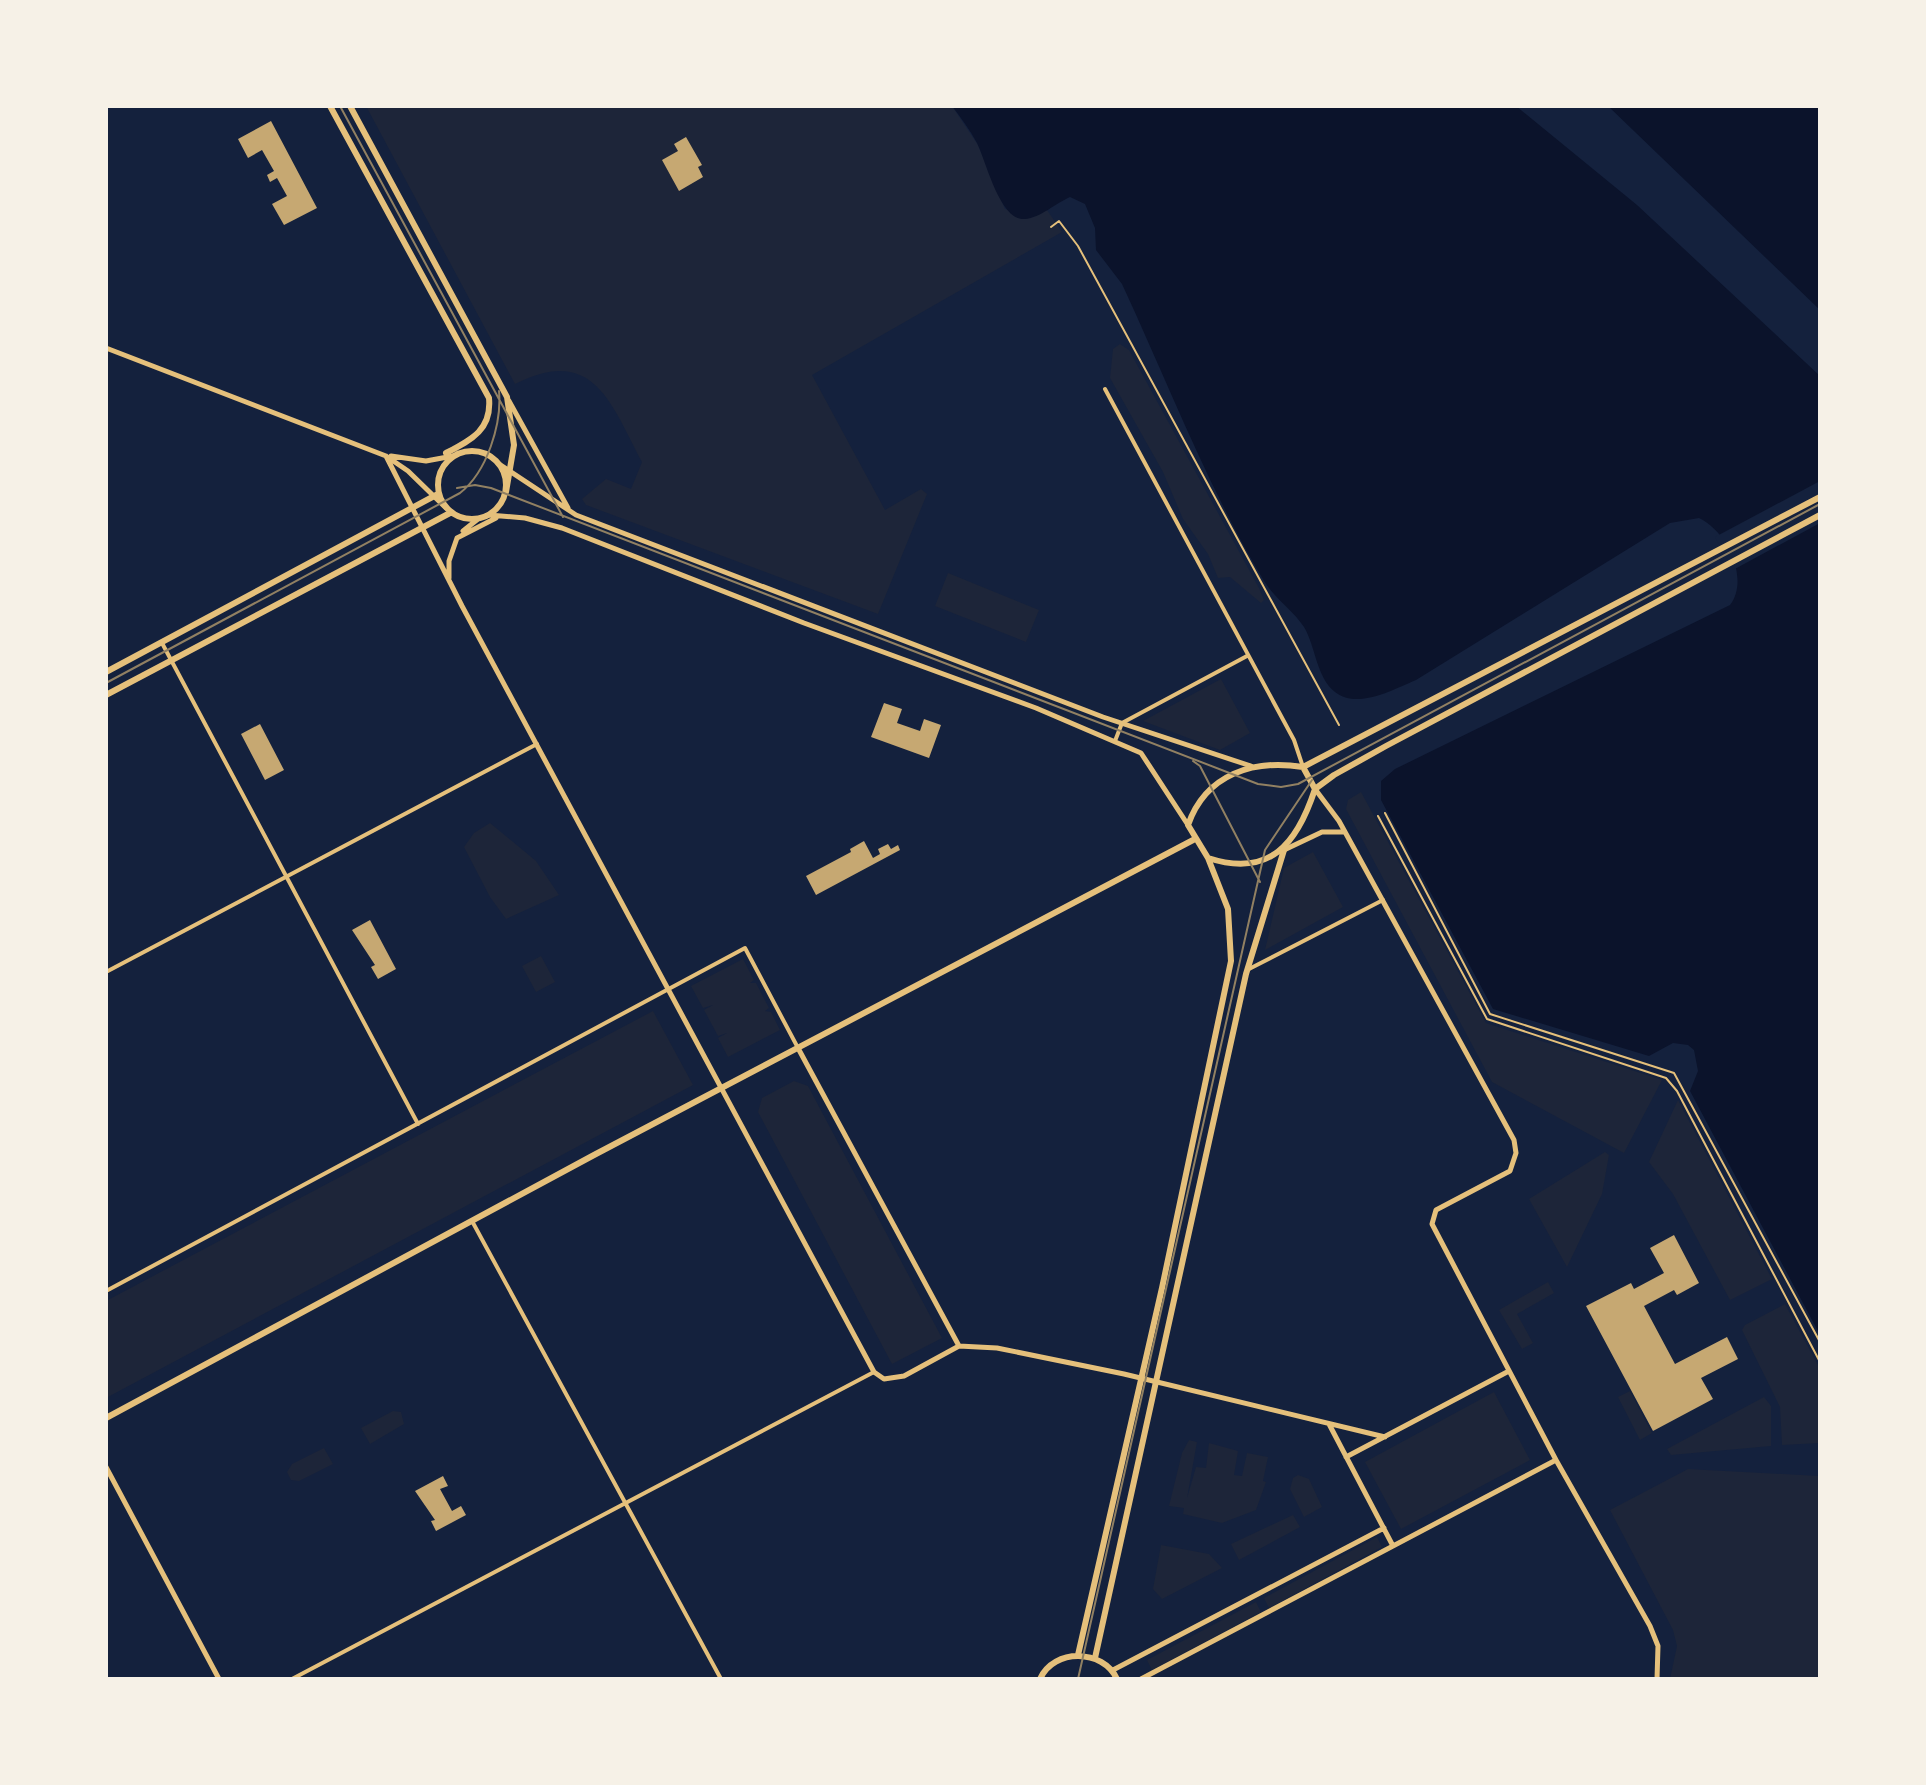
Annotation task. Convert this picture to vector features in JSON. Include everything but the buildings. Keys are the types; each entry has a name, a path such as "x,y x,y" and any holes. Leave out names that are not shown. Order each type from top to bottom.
{"main road":[{"path":"330,106 489,398 488,421 463,452"},
{"path":"350,106 507,397 513,430 511,471 506,492 500,505 489,515 463,519 448,511 436,495 439,473 450,454 480,433"},
{"path":"378,195 393,187"},
{"path":"450,454 482,453 499,464 506,480 506,492"},
{"path":"106,672 436,495"},
{"path":"1078,1655 1142,1378 1231,961 1228,909 1208,858 1188,825 1203,793 1251,766 1276,763 1303,767 1820,497"},
{"path":"106,695 422,528 448,511"},
{"path":"1095,1658 1247,971 1284,850 1305,818 1315,789 1359,761 1820,515"},
{"path":"1303,767 1315,789"},
{"path":"106,1418 472,1220 1195,839"},
{"path":"1208,858 1248,865 1284,850"},
{"path":"1040,1679 1059,1660 1078,1655 1095,1658 1113,1670 1117,1679"}],"street":[{"path":"106,348 386,456 432,458 450,454"},
{"path":"1105,389 1294,740 1303,767"},
{"path":"507,397 570,513"},
{"path":"386,456 436,495"},
{"path":"386,456 411,509 874,1372 884,1379 904,1376 959,1346 997,1348 1142,1378 1385,1437"},
{"path":"499,464 570,513 1122,723 1251,766"},
{"path":"489,515 562,528 804,623 1036,708 1141,753 1188,825"},
{"path":"457,538 491,519 506,516"},
{"path":"449,579 449,561 457,538 478,519"},
{"path":"162,642 418,1124"},
{"path":"1114,742 1122,723 1247,656"},
{"path":"106,972 537,744"},
{"path":"1315,789 1345,832 1516,1145 1515,1162 1504,1176 1442,1207 1432,1220 1556,1460 1650,1626 1658,1646 1657,1679"},
{"path":"1284,850 1322,832 1345,832"},
{"path":"1247,971 1383,900"},
{"path":"106,1291 745,948 959,1346"},
{"path":"472,1220 721,1679"},
{"path":"1346,1457 1509,1371"},
{"path":"292,1679 874,1372"},
{"path":"1329,1423 1393,1546"},
{"path":"1141,1679 1556,1460"},
{"path":"106,1467 219,1679"},
{"path":"1113,1670 1384,1528"}],"path":[{"path":"1051,227 1059,221 1078,246 1339,725"},
{"path":"1385,813 1490,1014 1674,1073 1820,1342"},
{"path":"1378,816 1487,1019 1666,1078 1684,1105 1820,1362"}],"shaded area":[{"path":"366,106 952,106 978,145 1005,209 1034,216 1047,210 1062,232 812,375 885,510 921,489 927,494 878,614 586,505 582,499 606,479 631,489 642,462 620,419 596,386 581,376 563,371 542,373 515,384"},
{"path":"952,106 1516,106 1637,205 1820,376 1820,1335 1690,1091 1698,1071 1694,1050 1688,1045 1673,1043 1649,1056 1493,1009 1381,800 1381,781 1395,769 1730,605 1738,582 1726,544 1709,524 1699,518 1670,523 1416,680 1365,698 1344,697 1335,692 1320,670 1304,627 1264,581 1225,509 1122,284 1096,250 1095,228 1085,204 1070,197 1036,216 1025,219 1016,217 1001,201 977,143"},
{"path":"1608,106 1820,106 1820,310"},
{"path":"1120,344 1129,350 1259,588 1264,600 1261,603 1230,577 1218,578 1208,554 1183,519 1163,472 1110,378 1113,349"},
{"path":"948,573 1039,610 1026,642 935,606"},
{"path":"1221,679 1250,733 1220,750 1143,721"},
{"path":"1361,792 1486,1023 1662,1080 1624,1153 1492,1082 1346,809 1348,800"},
{"path":"490,823 536,861 559,895 506,919 490,897 464,847 474,833"},
{"path":"1313,852 1343,907 1265,950 1284,868"},
{"path":"541,956 555,982 536,992 522,966"},
{"path":"743,959 754,980 750,983 756,983 769,1008 765,1011 771,1012 780,1030 728,1057 718,1038 727,1033 718,1036 704,1010 713,1005 703,1008 691,986"},
{"path":"653,1011 693,1085 106,1398 106,1301"},
{"path":"794,1081 808,1086 942,1338 892,1364 758,1112 762,1098"},
{"path":"1678,1100 1772,1279 1730,1300 1673,1194 1649,1162"},
{"path":"1605,1152 1609,1155 1602,1194 1567,1267 1529,1199"},
{"path":"1548,1282 1554,1293 1517,1314 1533,1343 1522,1349 1499,1310"},
{"path":"1785,1304 1820,1369 1820,1443 1782,1445 1780,1407 1742,1330 1745,1325"},
{"path":"1630,1391 1652,1433 1640,1440 1618,1397"},
{"path":"1494,1392 1530,1460 1401,1529 1365,1462"},
{"path":"1764,1397 1771,1406 1771,1446 1671,1455 1667,1449"},
{"path":"393,1411 401,1412 404,1424 370,1444 361,1428"},
{"path":"1189,1440 1197,1442 1187,1498 1196,1467 1206,1468 1209,1443 1238,1451 1234,1475 1242,1476 1247,1453 1268,1457 1263,1481 1266,1482 1256,1510 1222,1523 1183,1514 1184,1508 1169,1506 1182,1453"},
{"path":"324,1448 333,1464 299,1481 291,1480 287,1472 292,1464"},
{"path":"1688,1469 1820,1476 1820,1679 1670,1679 1677,1646 1673,1630 1610,1510"},
{"path":"1298,1475 1309,1479 1322,1507 1304,1517 1290,1489 1293,1478"},
{"path":"1293,1515 1300,1527 1239,1560 1231,1544"},
{"path":"1377,1537 1382,1547 1269,1608 1264,1598"},
{"path":"1161,1545 1209,1554 1222,1568 1162,1599 1153,1589"},
{"path":"1256,1602 1261,1612 1152,1670 1147,1660"}],"pier":[{"path":"1820,481 1820,523 1733,570 1715,537"}],"tram line":[{"path":"340,106 563,517"},
{"path":"106,683 460,493 478,473 491,446 498,418 499,391"},
{"path":"457,488 475,485 491,488 1258,784 1281,787 1298,784 1820,504"},
{"path":"1193,761 1200,766 1260,882"},
{"path":"1078,1679 1265,850 1312,780"}]}
